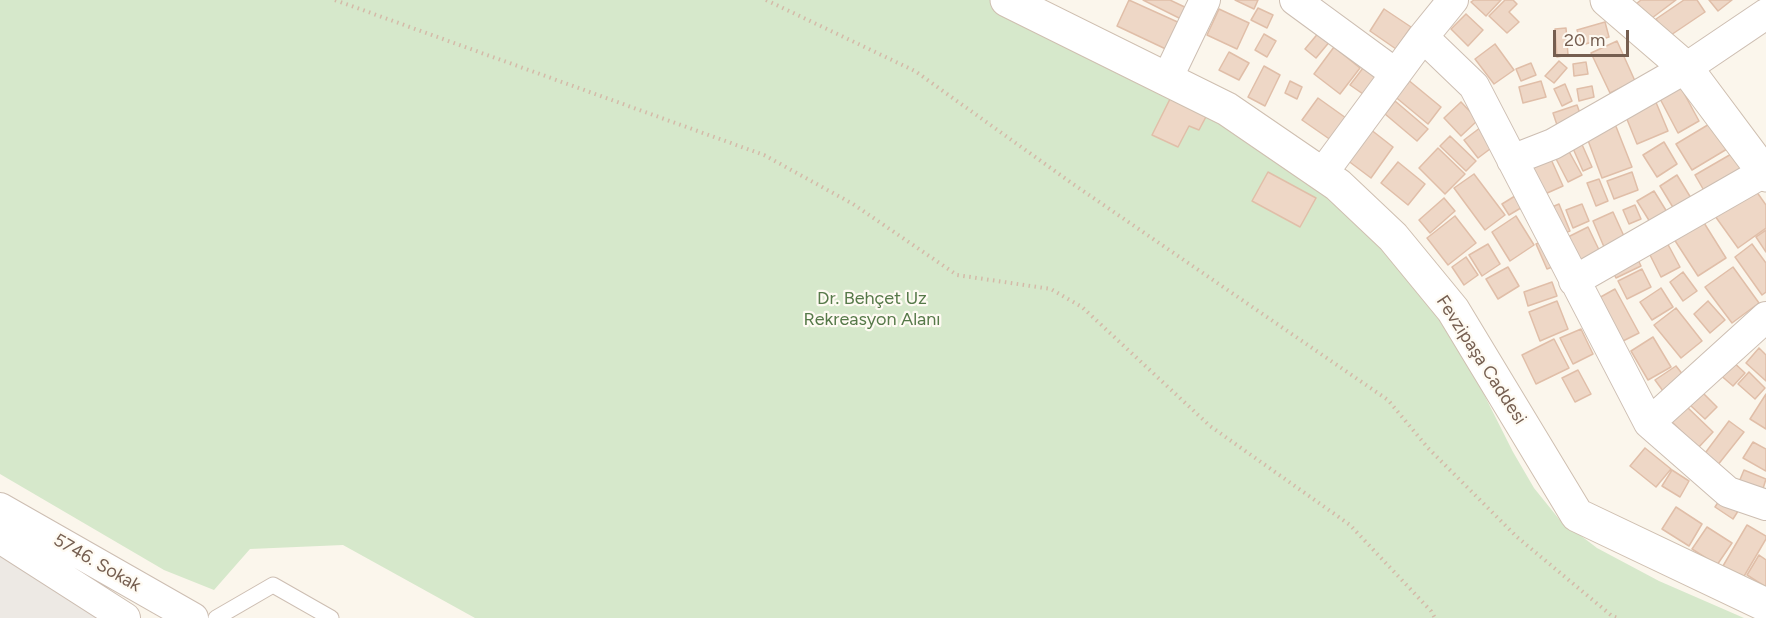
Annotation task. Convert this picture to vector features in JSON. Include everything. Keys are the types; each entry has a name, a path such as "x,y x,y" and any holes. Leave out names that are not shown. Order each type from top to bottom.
{"street":[{"name":"Fevzipaşa Caddesi","path":"1006,0 1227,109 1338,185 1393,237 1454,310 1577,515 1766,605"},
{"path":"1167,79 1205,0"},
{"path":"1295,0 1396,74"},
{"path":"1322,174 1453,0"},
{"path":"1574,281 1765,174 1686,68 1607,0"},
{"path":"1512,160 1553,144 1686,68 1766,14"},
{"path":"1423,37 1474,86 1649,423 1728,492 1766,505"},
{"path":"1649,423 1766,317"},
{"name":"5746. Sokak","path":"0,508 194,618"},
{"name":"5746. Sokak","path":"0,538 125,618"}],"lane":[{"path":"216,618 273,585 331,618"}],"path":[{"path":"335,0 764,155 853,204 957,275 1051,289 1082,307 1210,426 1350,525 1435,618"},
{"path":"766,0 915,71 1073,184 1388,400 1428,448 1517,537 1612,616 1618,618"}],"shaded area":[{"path":"0,555 105,618 0,618"}],"green space":[{"name":"Dr. Behçet Uz Rekreasyon Alanı","path":"0,0 1005,0 1319,177 1436,299 1513,452 1534,488 1559,519 1597,548 1659,581 1744,618 475,618 343,545 250,549 214,590 164,570 0,474"}],"building":[{"path":"1129,0 1182,24 1170,51 1117,26"},
{"path":"1143,0 1170,0 1191,10 1185,21"},
{"path":"1235,0 1258,0 1254,9"},
{"path":"1501,0 1486,16 1471,2"},
{"path":"1505,0 1513,0 1517,4 1509,12 1519,22 1507,33 1489,16"},
{"path":"1641,0 1676,0 1648,21 1636,4"},
{"path":"1684,0 1697,0 1705,12 1668,37 1656,19"},
{"path":"1709,0 1732,0 1718,11"},
{"path":"1258,8 1273,15 1267,28 1251,20"},
{"path":"1219,9 1249,23 1237,49 1207,35"},
{"path":"1384,9 1411,27 1396,49 1370,31"},
{"path":"1466,14 1483,30 1468,46 1451,29"},
{"path":"1605,22 1609,37 1582,45 1577,30"},
{"path":"1566,28 1568,55 1557,57 1555,29"},
{"path":"1320,31 1331,40 1316,58 1305,49"},
{"path":"1264,34 1276,41 1267,57 1255,50"},
{"path":"1617,41 1635,81 1610,93 1591,53"},
{"path":"1495,44 1514,70 1494,84 1475,59"},
{"path":"1334,47 1360,68 1340,94 1314,74"},
{"path":"1229,52 1249,63 1239,80 1219,70"},
{"path":"1559,61 1567,68 1554,83 1545,76"},
{"path":"1586,62 1588,74 1574,76 1573,64"},
{"path":"1531,63 1536,75 1521,81 1516,69"},
{"path":"1264,66 1280,75 1265,106 1248,97"},
{"path":"1363,68 1376,78 1363,94 1350,85"},
{"path":"1407,79 1441,107 1428,124 1393,95"},
{"path":"1290,81 1302,87 1297,99 1285,93"},
{"path":"1541,81 1546,97 1523,103 1519,87"},
{"path":"1565,84 1572,101 1562,106 1554,89"},
{"path":"1679,84 1699,121 1678,133 1658,95"},
{"path":"1592,86 1594,97 1579,101 1577,89"},
{"path":"1172,95 1208,113 1199,130 1189,126 1178,147 1152,135"},
{"path":"1318,98 1353,123 1338,145 1302,120"},
{"path":"1655,100 1668,131 1637,144 1624,112"},
{"path":"1395,101 1428,129 1417,141 1385,114"},
{"path":"1461,102 1478,120 1461,136 1444,118"},
{"path":"1577,105 1583,122 1559,131 1553,113"},
{"path":"1711,123 1727,149 1692,170 1676,144"},
{"path":"1485,124 1498,143 1478,158 1464,140"},
{"path":"1615,124 1632,167 1602,178 1586,135"},
{"path":"1370,129 1393,147 1371,178 1347,160"},
{"path":"1450,136 1476,161 1466,171 1440,146"},
{"path":"1580,140 1592,167 1583,171 1571,144"},
{"path":"1664,142 1677,164 1657,177 1643,155"},
{"path":"1566,146 1582,175 1568,182 1553,153"},
{"path":"1438,148 1465,174 1445,194 1419,168"},
{"path":"1733,153 1748,178 1710,201 1695,175"},
{"path":"1550,157 1563,186 1536,198 1523,169"},
{"path":"1398,162 1425,184 1408,205 1381,183"},
{"path":"1268,172 1316,198 1300,227 1252,201"},
{"path":"1632,172 1638,190 1614,199 1607,181"},
{"path":"1474,174 1505,215 1485,230 1454,188"},
{"path":"1677,175 1694,203 1677,214 1660,186"},
{"path":"1599,179 1608,201 1596,206 1587,183"},
{"path":"1754,188 1766,205 1766,228 1738,248 1715,216"},
{"path":"1523,191 1531,202 1509,215 1502,204"},
{"path":"1654,191 1667,212 1650,222 1637,201"},
{"path":"1444,198 1455,211 1430,233 1419,220"},
{"path":"1559,204 1570,231 1556,236 1545,210"},
{"path":"1582,204 1589,221 1573,228 1566,210"},
{"path":"1635,205 1641,219 1629,224 1623,210"},
{"path":"1613,212 1628,245 1607,254 1593,221"},
{"path":"1455,216 1476,243 1448,265 1427,238"},
{"path":"1516,216 1534,245 1510,261 1492,232"},
{"path":"1701,218 1726,258 1698,276 1672,236"},
{"path":"1588,227 1601,254 1575,267 1562,240"},
{"path":"1766,230 1766,252 1756,237"},
{"path":"1664,237 1680,267 1661,277 1646,247"},
{"path":"1549,239 1560,264 1547,269 1536,244"},
{"path":"1488,244 1500,264 1482,276 1469,255"},
{"path":"1752,244 1766,263 1766,292 1762,295 1735,257"},
{"path":"1634,251 1641,266 1616,278 1609,264"},
{"path":"1466,257 1478,275 1464,285 1452,267"},
{"path":"1508,267 1519,286 1498,299 1486,279"},
{"path":"1733,267 1759,303 1732,323 1705,287"},
{"path":"1642,269 1651,287 1627,299 1618,281"},
{"path":"1683,272 1697,291 1683,301 1670,282"},
{"path":"1552,282 1557,296 1528,306 1524,292"},
{"path":"1661,288 1673,307 1652,320 1640,302"},
{"path":"1615,289 1639,333 1621,342 1597,299"},
{"path":"1557,301 1568,329 1540,341 1529,312"},
{"path":"1708,301 1725,320 1710,333 1694,314"},
{"path":"1676,308 1702,341 1681,358 1654,325"},
{"path":"1581,329 1593,354 1573,364 1560,338"},
{"path":"1653,337 1671,367 1648,380 1631,351"},
{"path":"1554,339 1569,368 1536,384 1522,355"},
{"path":"1759,348 1766,355 1766,381 1746,363"},
{"path":"1730,359 1745,373 1733,386 1718,373"},
{"path":"1676,366 1684,376 1663,391 1655,380"},
{"path":"1578,370 1591,394 1575,402 1562,378"},
{"path":"1749,372 1765,388 1755,399 1738,384"},
{"path":"1702,392 1717,407 1705,419 1690,405"},
{"path":"1766,394 1766,429 1750,419"},
{"path":"1687,407 1713,432 1698,448 1672,422"},
{"path":"1729,421 1744,432 1717,466 1703,456"},
{"path":"1753,442 1766,449 1766,471 1743,458"},
{"path":"1645,448 1671,469 1656,487 1630,466"},
{"path":"1672,470 1689,481 1680,497 1662,486"},
{"path":"1744,470 1766,479 1762,492 1739,482"},
{"path":"1722,496 1740,508 1733,519 1715,507"},
{"path":"1676,507 1702,524 1689,546 1662,529"},
{"path":"1747,525 1766,536 1766,539 1743,578 1723,566"},
{"path":"1707,527 1732,543 1717,565 1692,549"},
{"path":"1759,555 1766,560 1766,587 1747,575"}]}
